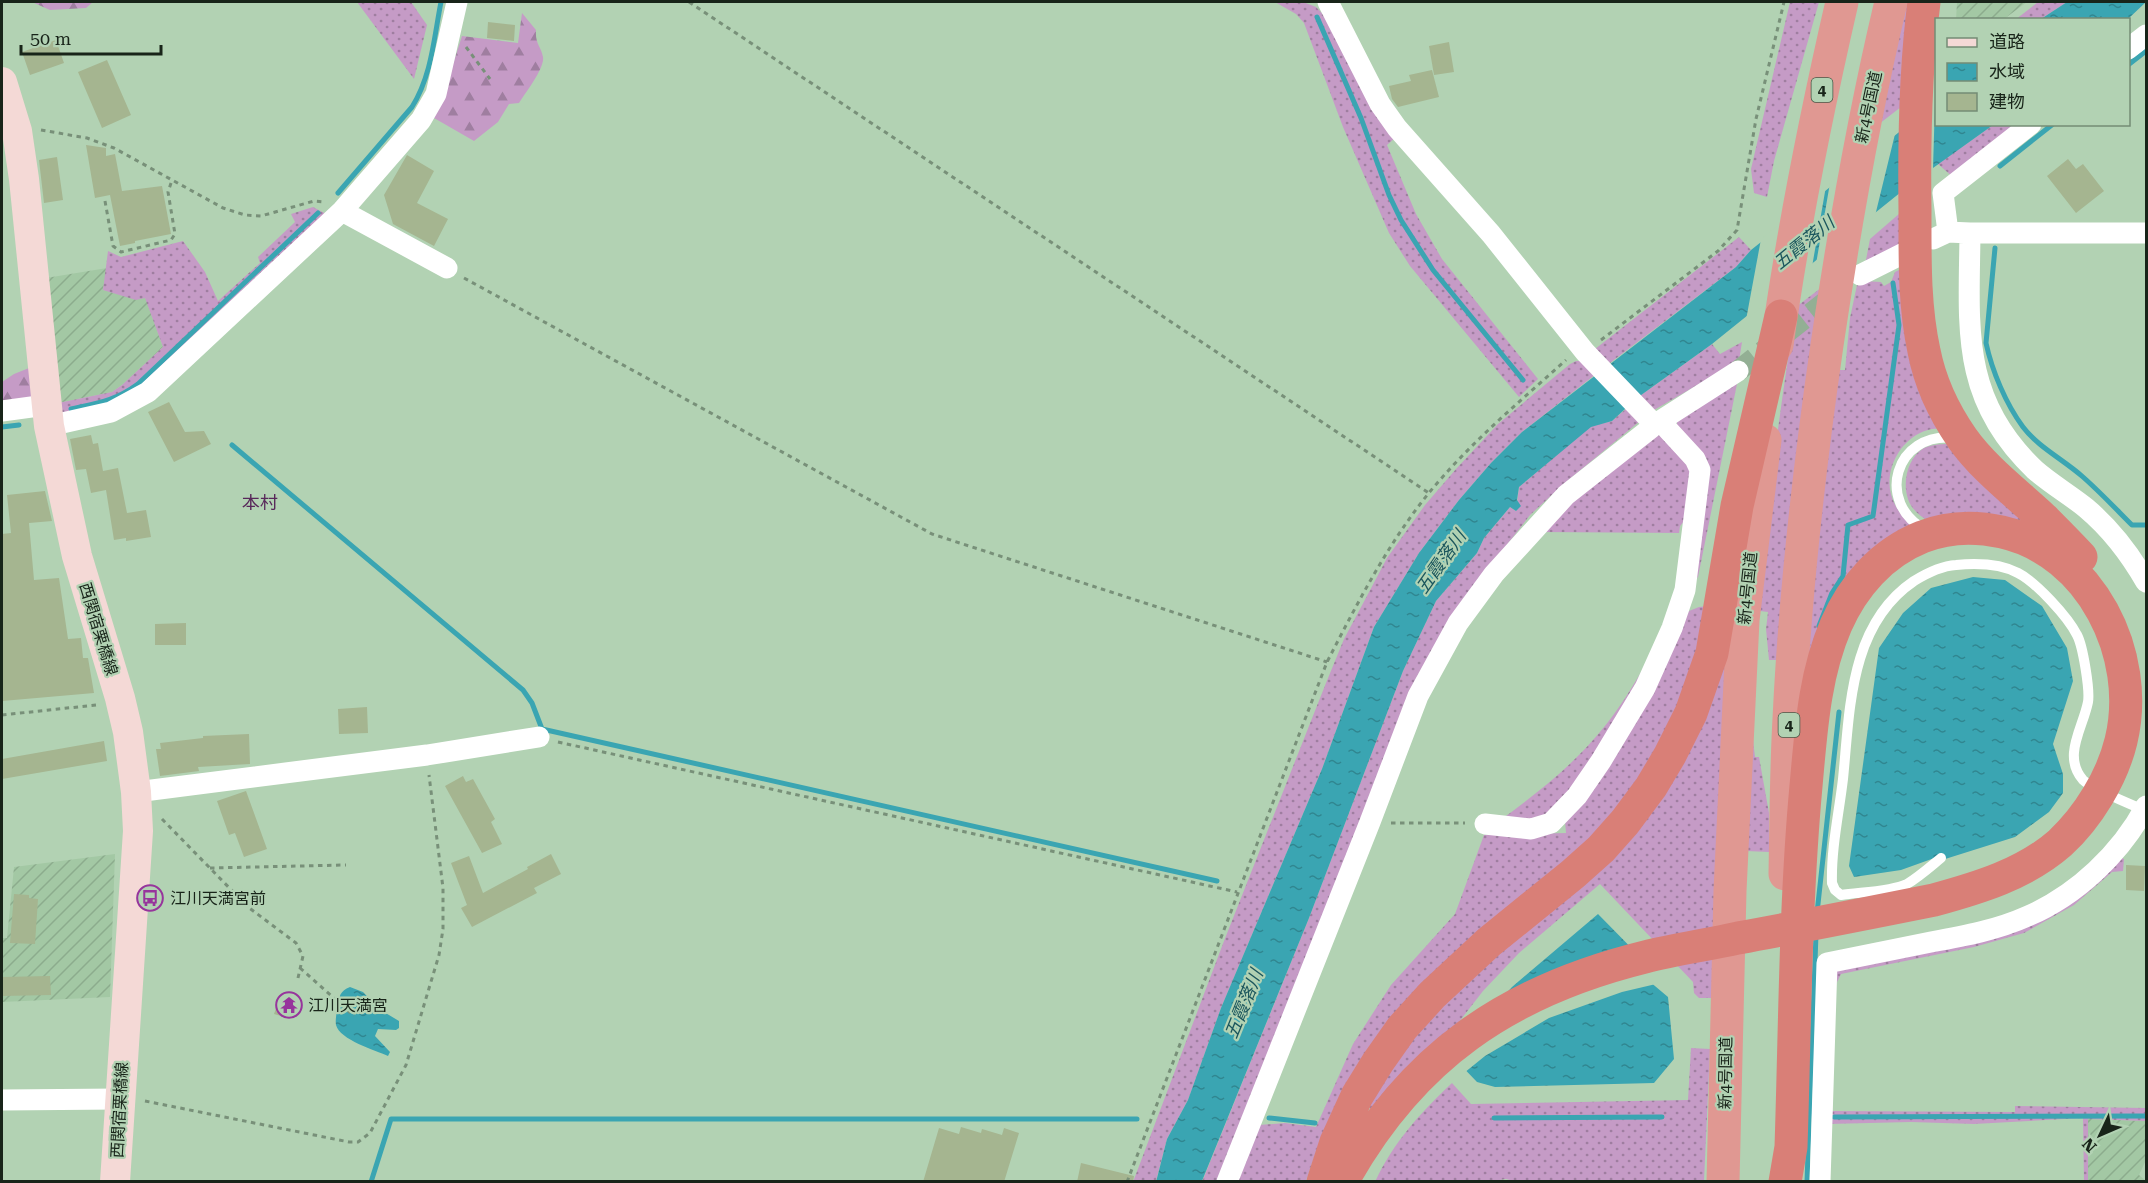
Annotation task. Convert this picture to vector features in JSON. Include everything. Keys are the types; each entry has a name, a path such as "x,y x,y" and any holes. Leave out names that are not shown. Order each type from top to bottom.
{"highway":[{"name":"新4号国道","path":"1723,1182 1730,891 1743,620 1781,316 1822,88 1842,2"},
{"name":"新4号国道","path":"1777,1182 1790,707 1801,559 1812,450 1849,273 1862,136 1891,2"},
{"path":"1924,2 1917,67 1914,153 1932,229 1916,285 1924,351 1933,383 1962,438 1986,466 2090,565 2110,592 2124,618 2134,646 2140,674 2142,706 2139,735 2122,765"},
{"path":"1323,1182 1336,1142 1357,1096 1402,1028 1462,967 1601,849 1651,787 1670,755 1691,713 1712,653 1737,506 1781,316"},
{"path":"1342,1182 1361,1147 1382,1117 1422,1083 1453,1066 1516,1023 1567,999 1650,974 1947,914 1971,908 2023,888 2050,872 2088,840 2119,794 2125,695 2123,672 2116,643 2093,595 2065,562 2017,535 1984,528 1955,529 1932,533 1904,544 1863,579 1847,602 1831,638 1815,699 1804,805 1791,1147 1785,1182"},
{"path":"1357,1182 1385,1136 1407,1109 1422,1083"}],"main road":[{"name":"西関宿栗橋線","path":"2,82 16,126 24,179 47,415 77,556 122,703 133,760 138,831 115,1182"}],"street":[{"path":"2,411 47,415 111,412 148,392 342,211 421,120 436,94 457,2"},
{"path":"1328,2 1380,104 1397,128 1491,234 1589,356 1695,459 1700,470 1685,590 1672,628 1645,688 1601,761 1577,796 1551,823 1531,829 1485,824"},
{"path":"2130,47 2146,35"},
{"path":"2028,126 1943,193 1932,229 1970,233 2146,233"},
{"path":"342,211 447,268"},
{"path":"1970,233 1969,322 1972,359 1982,393 1998,426 2016,450 2037,471 2086,508 2108,528 2130,554 2146,582"},
{"path":"1849,273 1906,252"},
{"path":"1227,1182 1418,696 1458,623 1494,574 1566,495 1652,419 1738,371"},
{"path":"136,792 427,755 539,737"},
{"path":"1820,1182 1827,963 1984,931 2053,904 2093,873 2144,815"},
{"path":"2,1100 119,1099"}],"lane":[{"path":"1932,533 1909,517 1900,504 1897,492 1902,463 1917,445 1926,440 1936,437 1962,438"},
{"path":"1941,858 1916,879 1894,888 1841,895 1832,883 1853,683 1864,647 1873,625 1889,603 1925,574 1948,565 1975,563 1993,565 2018,573 2044,592 2062,614 2077,635 2084,662 2088,700 2073,753 2076,768 2084,781 2144,815"}],"path":[{"path":"689,2 1429,493"},
{"path":"1127,1182 1327,662 1366,587 1397,536 1429,493 1476,442 1568,358 1589,356 1718,252 1737,230 1756,119 1784,2"},
{"path":"452,28 490,79"},
{"path":"16,126 87,138 114,148 223,208 245,215 261,216 314,201 323,201 342,211"},
{"path":"105,201 113,246 118,251 171,240 175,234 168,192 172,180"},
{"path":"447,268 932,534 1327,662"},
{"path":"2,714 122,703"},
{"path":"539,737 1237,892"},
{"path":"119,1099 138,1100 349,1142 358,1142 370,1133 406,1065 439,955 443,929 443,888 427,755"},
{"path":"136,792 248,907 296,943 303,956 298,978"},
{"path":"1370,822 1485,824"},
{"path":"210,868 346,865"},
{"path":"300,968 354,1016"}],"shaded area":[{"path":"1957,2 2027,2 2005,18 1956,18"},
{"path":"107,268 103,290 145,297 163,347 112,392 58,403 46,278"},
{"path":"115,854 110,997 2,1002 2,938 7,938 14,867"},
{"path":"2088,1119 2146,1121 2146,1160 2139,1175 2146,1181 2088,1181"}],"green space":[{"path":"32,2 93,2 86,8 50,10"},
{"path":"357,2 411,2 427,25 414,79"},
{"path":"1275,2 1303,2 1316,7 1339,31 1396,137 1387,145 1416,214 1442,259 1538,379 1519,397 1410,266 1389,233 1343,127 1304,23 1296,14"},
{"path":"1790,2 1819,2 1774,161 1767,197 1754,193 1751,169"},
{"path":"1906,2 1917,2 1902,59 1901,107 1879,124"},
{"path":"2038,2 2067,2 2043,18 2018,18"},
{"path":"522,13 536,30 536,39 543,62 519,103 509,104 498,122 474,141 434,118 462,36 518,43"},
{"path":"1992,126 2022,126 1954,178 1938,164"},
{"path":"313,207 328,215 224,317 120,403 61,418 58,403 112,392 163,347 145,298 136,300 103,290 108,251 121,257 183,241 205,272 218,301 260,263 258,257 295,222 291,214"},
{"path":"1907,207 1907,245 1865,265 1870,239"},
{"path":"1739,237 1751,250 1736,267 1606,366 1595,349"},
{"path":"1901,269 1947,429 1932,429 1919,434 1910,439 1897,455 1890,474 1891,494 1900,513 1915,529 1897,536 1805,721 1813,555 1838,370 1845,370 1850,318 1857,285 1864,281 1881,282 1884,286 1891,282 1895,272"},
{"path":"1826,284 1779,686 1776,660 1769,660 1766,629 1768,612 1760,611 1774,459 1796,307"},
{"path":"1742,342 1739,361 1654,410 1637,398 1712,344 1720,354"},
{"path":"1576,361 1581,361 1596,374 1522,432 1491,463 1459,500 1419,553 1374,627 1322,769 1221,1008 1188,1100 1167,1139 1156,1181 1133,1182 1224,941 1326,683 1344,639 1387,558 1425,505 1498,424"},
{"path":"34,366 37,397 2,404 2,382"},
{"path":"1738,379 1698,577 1694,581 1706,478 1677,430 1677,421"},
{"path":"1628,407 1640,421 1530,515 1462,603 1219,1181 1202,1182 1309,918 1403,671 1436,601 1477,553 1484,538 1510,507 1516,511 1519,487 1591,426 1612,421"},
{"path":"1657,434 1667,438 1692,466 1688,517 1680,526 1679,533 1538,532 1578,494"},
{"path":"1952,444 2035,520 2027,529 1930,522 1914,509 1909,503 1906,492 1906,478 1914,457 1924,448"},
{"path":"1708,606 1685,693 1652,759 1621,806 1581,848 1317,1149 1306,1181 1236,1182 1259,1125 1285,1123 1316,1127 1353,1044 1391,985 1455,914 1484,835 1566,833 1565,821 1689,611"},
{"path":"1727,655 1713,998 1699,998 1694,993 1693,982 1600,884 1519,953 1483,991 1455,1027 1371,1109 1366,1106 1433,1011 1553,906"},
{"path":"1649,659 1598,756 1547,818 1499,821 1552,780 1589,745 1620,706"},
{"path":"1751,722 1755,757 1759,757 1769,813 1769,852 1746,851"},
{"path":"2118,856 2124,859 2123,871 2112,872 2074,905 2024,933 1974,947 1841,974 1836,984 1831,1111 2015,1112 2015,1106 2146,1108 2146,1121 2088,1119 2088,1181 2084,1181 2083,1118 1974,1124 1911,1122 1828,1124 1834,971 1973,938"},
{"path":"1691,1048 1710,1049 1704,1181 1518,1182 1506,1179 1488,1182 1375,1182 1390,1154 1409,1129 1452,1083 1471,1104 1688,1100"}],"water":[{"path":"2067,2 2146,2 2129,18 2043,18"},
{"path":"1935,102 1935,126 1992,126 1933,168"},
{"name":"五霞落川","path":"1908,125 1906,188 1712,344 1637,398 1612,421 1591,427 1519,487 1517,500 1521,506 1516,511 1510,507 1484,538 1477,553 1436,601 1403,671 1309,918 1202,1181 1156,1182 1167,1139 1188,1100 1221,1008 1322,769 1374,627 1419,553 1459,500 1522,432 1736,267 1751,250"},
{"path":"1973,577 2005,580 2042,606 2067,648 2073,681 2053,744 2063,774 2063,793 2049,812 2015,837 1942,860 1940,856 1901,870 1854,877 1849,866 1879,648 1903,613 1931,588"},
{"path":"1598,914 1652,969 1649,981 1668,997 1674,1059 1654,1083 1495,1087 1477,1082 1451,1055 1512,987"},
{"path":"350,987 363,992 379,1009 399,1021 399,1028 396,1030 378,1029 375,1036 390,1052 388,1056 351,1040 336,1025 339,999 342,992"}],"pier":[{"path":"1896,130 1875,216 1816,264 1830,183"},
{"path":"1826,186 1812,267 1746,320 1761,239"},
{"path":"1655,969 1652,980 1656,984 1622,992 1549,1018 1485,1056 1464,1073 1448,1057 1489,1007"}],"building":[{"path":"488,22 515,25 514,41 487,38"},
{"path":"56,40 64,63 30,75 22,52"},
{"path":"1449,42 1454,72 1434,75 1429,46"},
{"path":"107,60 131,115 102,128 78,72"},
{"path":"1432,70 1439,97 1398,107 1392,99 1389,86 1411,81 1409,75"},
{"path":"86,145 106,148 106,156 115,154 122,191 162,186 171,234 120,246 110,195 95,198"},
{"path":"407,155 434,171 417,203 448,219 434,246 393,224 384,195"},
{"path":"57,157 63,200 44,203 39,160"},
{"path":"2068,159 2076,169 2083,164 2104,191 2076,213 2047,176"},
{"path":"169,402 185,432 204,431 211,444 174,462 148,412"},
{"path":"91,435 93,444 98,443 103,471 118,468 127,513 146,510 151,537 126,541 126,538 114,540 106,490 91,493 86,469 76,470 70,439"},
{"path":"45,491 52,521 29,523 34,580 59,578 68,639 81,638 83,658 88,658 94,693 2,701 2,534 11,533 7,495"},
{"path":"186,623 186,645 155,645 155,624"},
{"path":"367,707 368,733 339,734 338,709"},
{"path":"249,734 250,764 198,767 199,771 160,776 156,749 161,749 160,743 203,738 203,736"},
{"path":"104,741 107,761 2,779 2,759"},
{"path":"463,776 466,782 473,779 495,819 491,822 502,844 482,853 445,786"},
{"path":"246,791 267,849 244,857 235,833 229,835 217,801"},
{"path":"551,854 561,874 534,888 537,893 472,927 461,908 467,905 451,863 469,856 483,893"},
{"path":"2126,865 2145,866 2144,891 2126,890"},
{"path":"14,894 29,895 29,898 38,899 35,944 10,943"},
{"path":"50,976 51,995 2,996 2,977"},
{"path":"279,1000 292,1004 288,1018 274,1014"},
{"path":"961,1127 981,1133 982,1129 1002,1135 1004,1128 1019,1133 1004,1182 923,1182 939,1128 959,1134"},
{"path":"1081,1163 1134,1176 1133,1182 1077,1182"}],"waterway":[{"path":"338,193 412,107 419,95 428,69 441,2"},
{"path":"1317,17 1361,118 1389,195 1401,220 1433,270 1523,380"},
{"path":"2130,63 2146,51"},
{"path":"2000,166 2050,126"},
{"path":"71,409 114,398 138,384 318,213"},
{"path":"1995,248 1986,343 2005,398 2029,434 2083,477 2132,525 2146,525"},
{"path":"1819,626 1832,593 1843,576 1848,525 1873,516 1899,325 1893,283"},
{"path":"2,427 19,425"},
{"path":"232,445 523,690 532,703 542,729 1217,881"},
{"path":"1817,913 1839,712"},
{"path":"1807,1182 1816,934"},
{"path":"1834,1117 2146,1116"},
{"path":"1494,1118 1662,1117"},
{"path":"1269,1118 1315,1123"},
{"path":"371,1182 391,1119 1137,1119"}],"tunnel":[{"path":"1738,371 1838,292"}],"place":[{"name":"江川天満宮前","path":"150,898"},
{"name":"江川天満宮","path":"289,1005"}],"district":[{"name":"本村","path":"260,503"}]}
